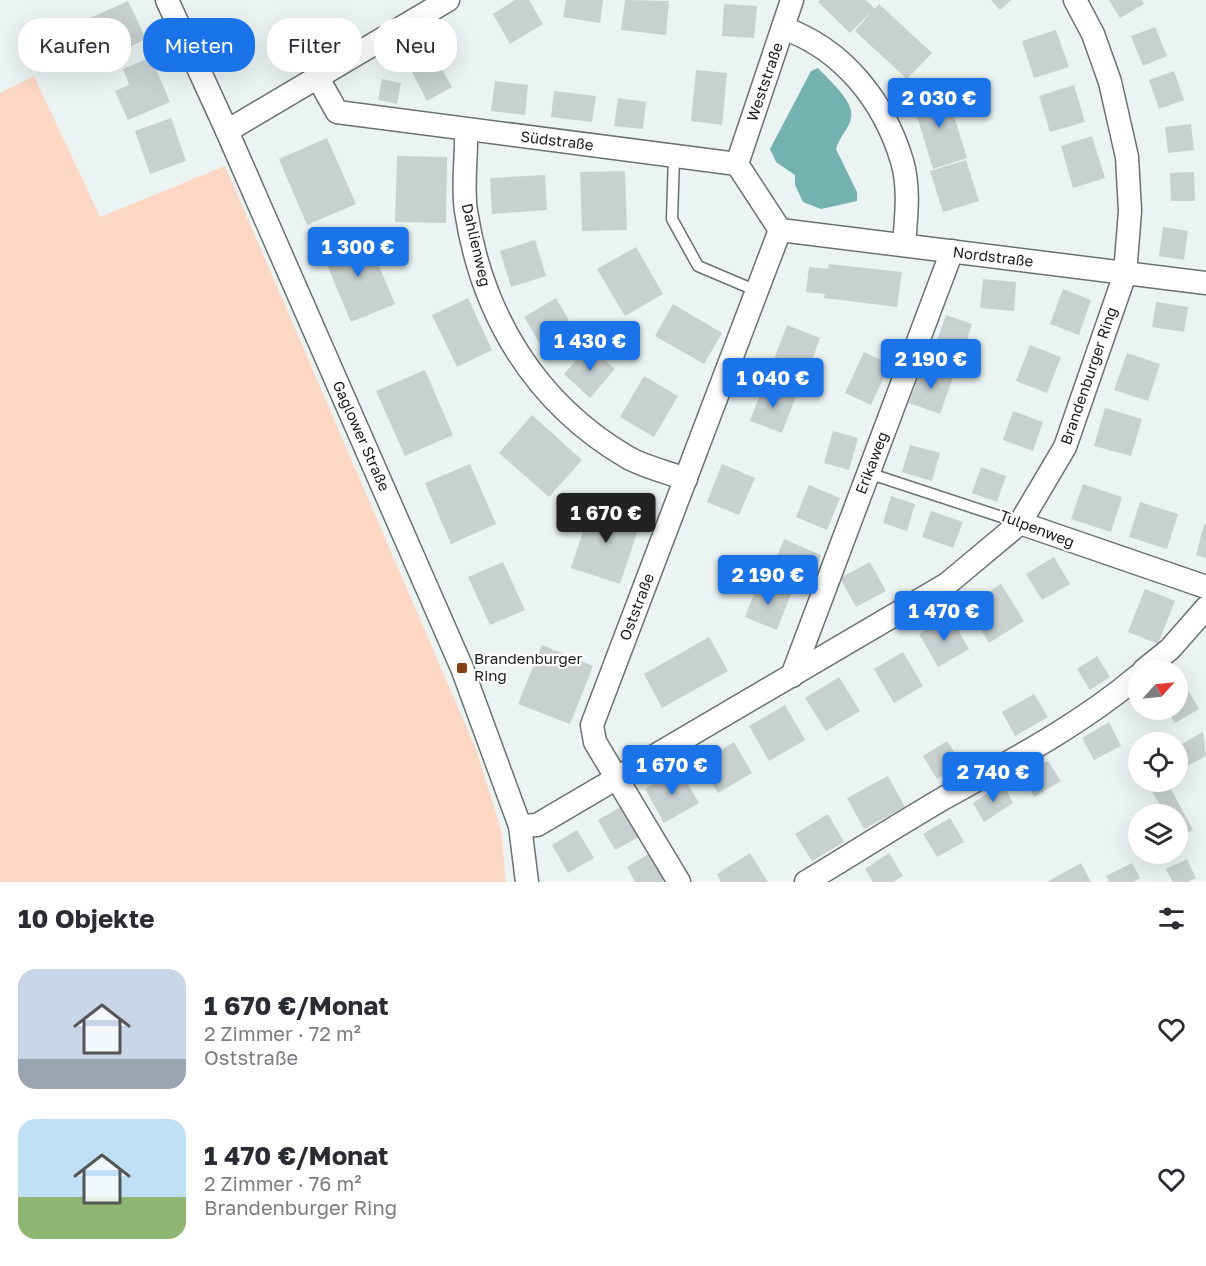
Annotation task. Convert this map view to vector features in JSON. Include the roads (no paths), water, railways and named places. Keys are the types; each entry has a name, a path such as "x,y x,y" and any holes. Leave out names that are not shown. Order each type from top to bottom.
{"street":[{"name":"Gaglower Straße","path":"167,0 227,131 462,668 520,826 527,882"},
{"path":"227,131 448,0"},
{"name":"Weststraße","path":"737,164 792,0"},
{"name":"Brandenburger Ring","path":"520,826 537,825 947,584 1020,523 1065,447 1125,274 1130,211 1126,157 1110,82 1093,34 1075,0"},
{"path":"783,28 816,42 845,64 865,87 888,127 902,163 908,207 904,245"},
{"name":"Südstraße","path":"318,78 337,112 737,164"},
{"name":"Dahlienweg","path":"466,129 463,179 466,211 479,276 492,306 528,370 550,397 589,431 628,458 686,479"},
{"path":"737,164 780,230"},
{"name":"Nordstraße","path":"780,230 1206,283"},
{"name":"Oststraße","path":"679,882 592,737 592,725 780,230"},
{"name":"Erikaweg","path":"792,676 952,251"},
{"name":"Tulpenweg","path":"1020,523 1206,587"},
{"path":"1156,660 1170,649 1206,608"},
{"path":"806,882 932,805 1056,735 1128,684"}],"lane":[{"path":"674,156 672,219 698,266 757,291"},
{"name":"Tulpenweg","path":"868,473 1020,523"}],"water":[{"path":"818,68 840,91 849,105 850,122 836,149 857,192 857,201 821,209 803,202 795,185 795,175 776,162 770,149 811,71"}],"place":[{"name":"Brandenburger Ring","path":"462,668"}]}
